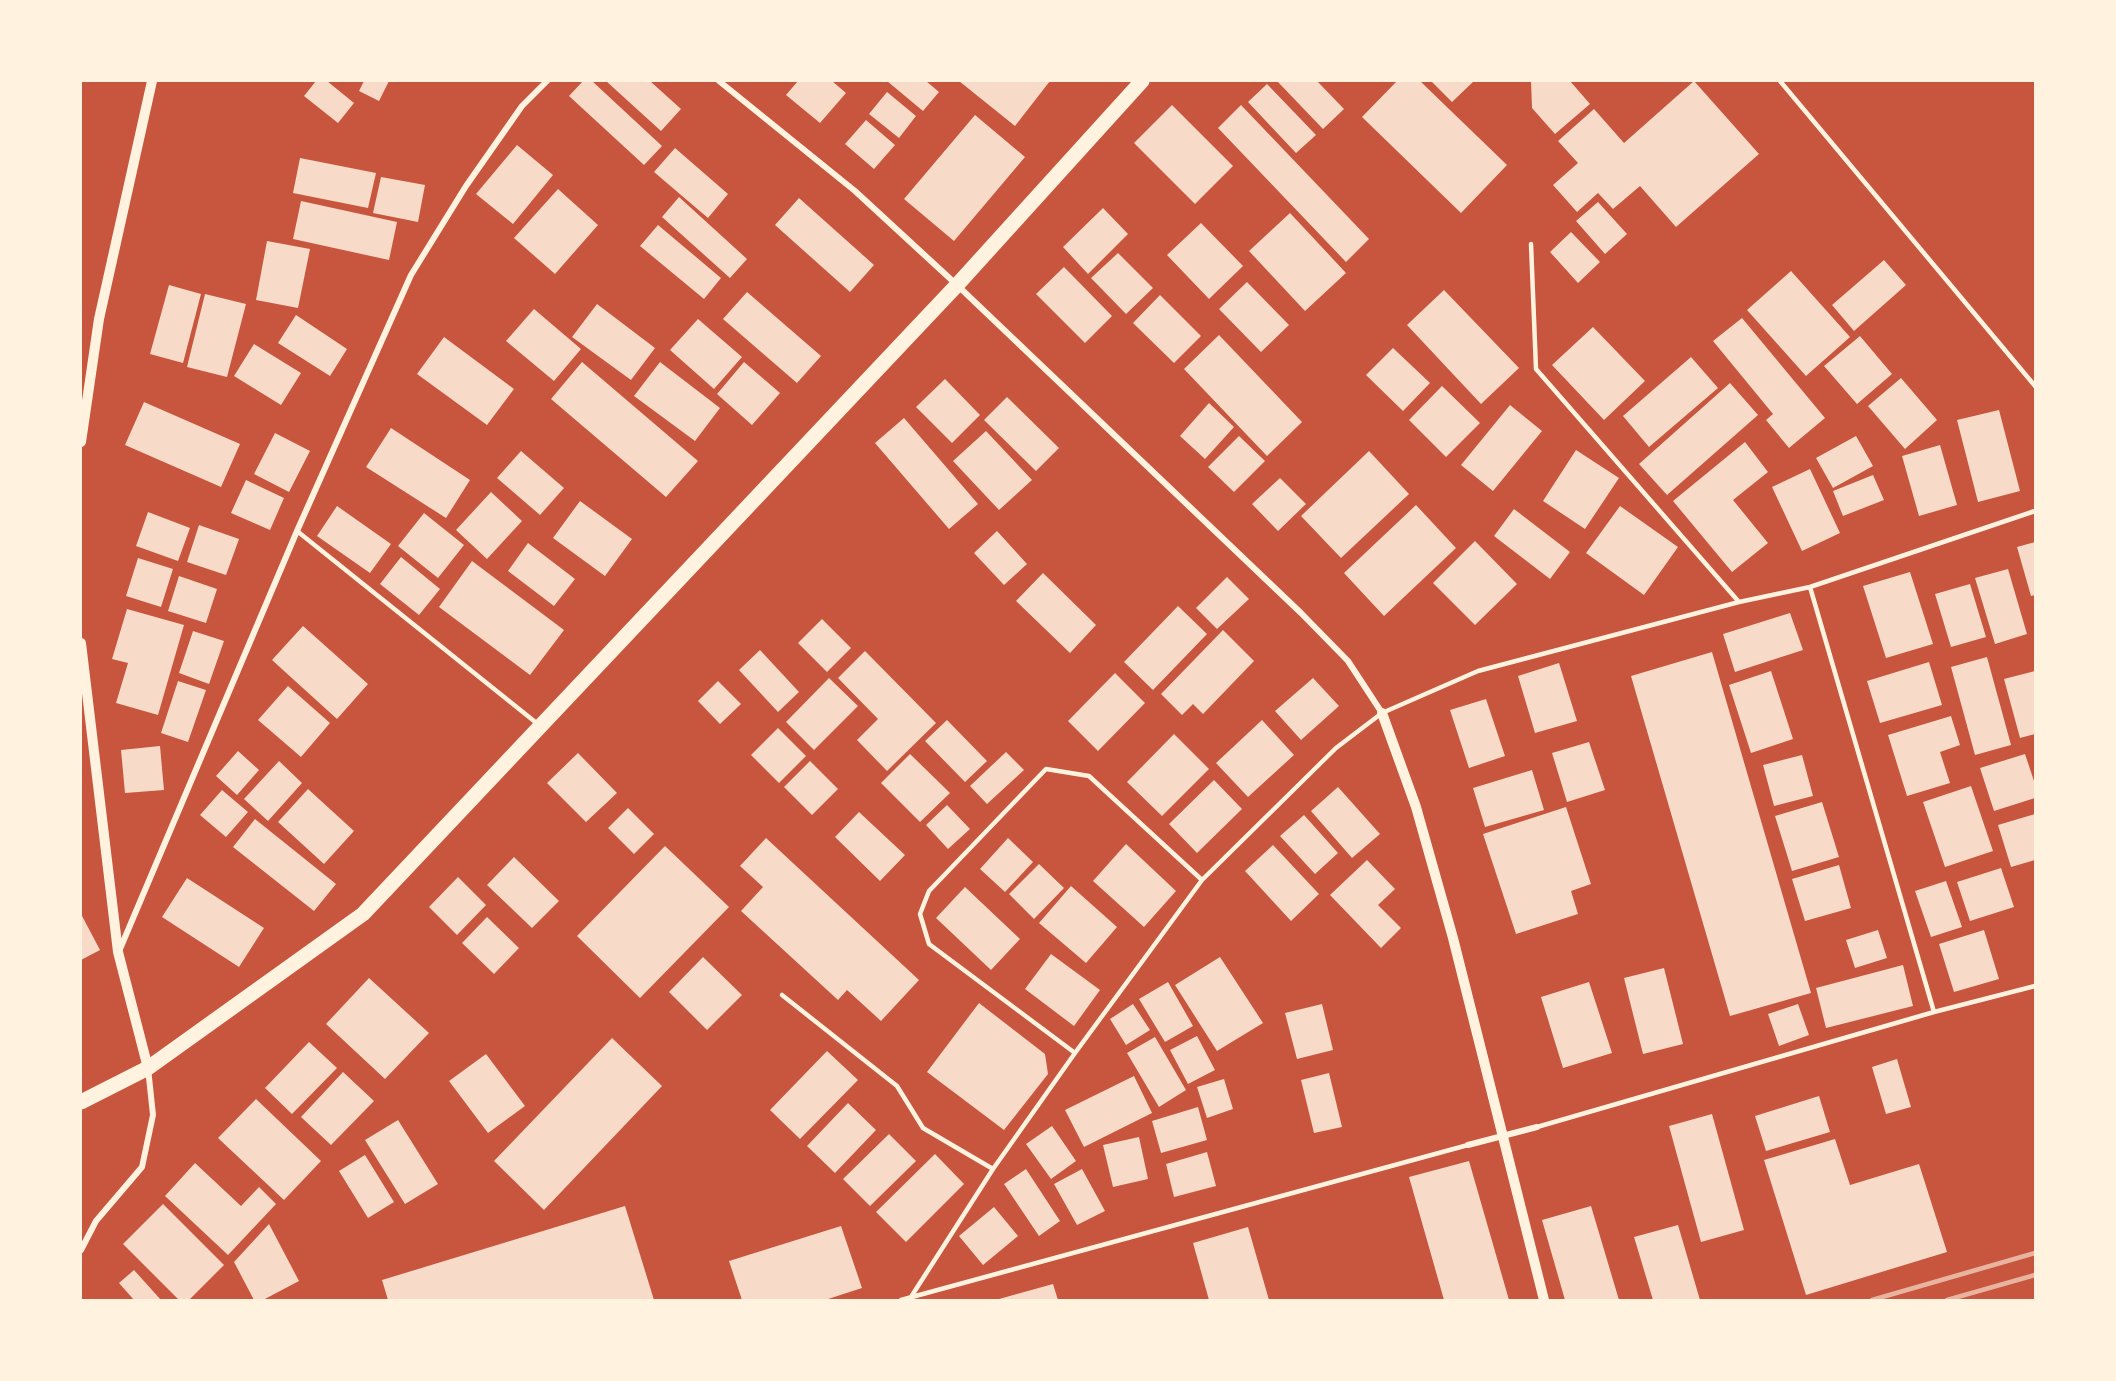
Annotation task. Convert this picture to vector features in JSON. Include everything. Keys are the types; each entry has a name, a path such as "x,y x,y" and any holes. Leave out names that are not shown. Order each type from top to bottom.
{"main road":[{"path":"81,1102 148,1068 363,914 957,285 1142,81"}],"street":[{"path":"81,442 99,319 152,81"},
{"path":"118,952 297,531 411,275 478,168 522,106 547,81"},
{"path":"719,81 855,191 957,285 1301,613 1348,661 1382,713 1416,807 1450,927 1544,1300"},
{"path":"81,643 118,952 148,1068 153,1115 142,1167 96,1221 81,1250"},
{"path":"1468,1145 1537,1127"}],"lane":[{"path":"1780,81 2035,386"},
{"path":"1531,244 1536,369 1739,602"},
{"path":"911,1297 993,1169 1202,880 1336,748 1382,713 1478,671 1739,602 1810,587 2035,511"},
{"path":"297,531 541,726"},
{"path":"1810,587 1934,1012"},
{"path":"1075,1053 929,944 920,914 929,891 1046,769 1089,776 1202,880"},
{"path":"1537,1127 1934,1012 2035,986"},
{"path":"782,995 897,1086 923,1128 993,1169"},
{"path":"900,1300 1468,1145"}],"building":[{"path":"316,81 327,81 354,103 338,123 304,96"},
{"path":"364,81 389,81 379,101 359,91"},
{"path":"583,81 592,81 662,146 644,165 569,96"},
{"path":"606,81 650,81 681,109 661,131"},
{"path":"798,81 832,81 846,93 820,123 786,95"},
{"path":"887,81 926,81 939,92 923,111"},
{"path":"959,81 1050,81 1015,126"},
{"path":"1277,81 1317,81 1344,109 1323,129"},
{"path":"1397,81 1420,81 1507,165 1461,213 1362,117"},
{"path":"1431,81 1474,81 1452,102"},
{"path":"1531,81 1570,81 1590,104 1555,134 1532,108"},
{"path":"1694,81 1759,154 1676,227 1640,186 1613,209 1598,193 1577,212 1553,185 1578,163 1558,141 1594,109 1624,143"},
{"path":"1267,84 1316,135 1296,153 1248,102"},
{"path":"887,92 916,116 899,138 869,114"},
{"path":"1172,105 1233,166 1195,204 1134,143"},
{"path":"1241,105 1369,239 1346,262 1218,128"},
{"path":"975,115 1025,157 954,241 904,199"},
{"path":"866,120 895,145 874,169 845,144"},
{"path":"517,145 553,175 513,224 476,194"},
{"path":"675,148 728,194 708,218 654,172"},
{"path":"300,158 376,173 368,208 293,193"},
{"path":"381,177 425,185 418,222 373,213"},
{"path":"558,189 598,225 555,274 514,238"},
{"path":"679,197 747,259 730,278 662,217"},
{"path":"799,198 874,265 850,292 775,225"},
{"path":"301,201 397,222 389,260 293,239"},
{"path":"1598,202 1627,234 1605,254 1576,221"},
{"path":"1103,208 1128,234 1088,274 1063,247"},
{"path":"1290,213 1346,273 1305,311 1249,251"},
{"path":"1201,223 1243,266 1209,299 1167,255"},
{"path":"658,225 721,278 704,299 640,246"},
{"path":"1571,232 1600,262 1578,283 1550,252"},
{"path":"267,241 310,249 298,308 256,300"},
{"path":"1118,253 1153,288 1126,314 1091,278"},
{"path":"1884,260 1906,285 1854,331 1832,305"},
{"path":"1064,267 1112,316 1085,343 1036,294"},
{"path":"1791,271 1850,337 1806,376 1747,310"},
{"path":"1247,282 1289,325 1261,352 1219,309"},
{"path":"169,285 201,294 183,363 150,354"},
{"path":"1444,290 1519,368 1481,404 1407,325"},
{"path":"747,292 821,356 797,383 723,319"},
{"path":"205,294 246,304 227,377 187,367"},
{"path":"1160,295 1201,336 1174,363 1133,323"},
{"path":"597,304 655,348 631,380 572,337"},
{"path":"534,309 581,349 554,381 506,341"},
{"path":"296,315 347,349 330,376 278,343"},
{"path":"1742,318 1825,418 1789,448 1766,420 1773,414 1713,341"},
{"path":"698,319 742,357 714,389 670,350"},
{"path":"1593,327 1645,381 1604,420 1552,365"},
{"path":"1219,335 1302,422 1267,456 1184,369"},
{"path":"1860,336 1892,374 1857,404 1824,366"},
{"path":"444,337 514,389 487,425 417,374"},
{"path":"254,344 301,373 281,405 234,376"},
{"path":"1393,348 1430,383 1403,411 1366,375"},
{"path":"1691,357 1718,388 1649,447 1623,416"},
{"path":"582,362 698,461 666,497 551,399"},
{"path":"660,362 720,408 695,441 634,396"},
{"path":"744,362 780,393 752,425 717,394"},
{"path":"1901,378 1937,420 1905,449 1868,406"},
{"path":"945,379 980,415 952,443 916,407"},
{"path":"1730,383 1758,415 1667,495 1639,464"},
{"path":"1442,386 1480,423 1446,457 1409,420"},
{"path":"1007,397 1059,448 1036,471 984,420"},
{"path":"144,402 240,444 221,487 125,445"},
{"path":"1209,403 1234,427 1205,459 1180,436"},
{"path":"1510,405 1542,431 1493,491 1461,465"},
{"path":"1999,410 2020,491 1978,502 1957,420"},
{"path":"904,418 978,504 949,529 875,443"},
{"path":"391,428 470,480 446,518 366,467"},
{"path":"986,431 1032,480 999,510 953,461"},
{"path":"275,433 310,451 289,492 254,474"},
{"path":"1239,436 1265,461 1234,492 1208,467"},
{"path":"1856,436 1873,466 1833,488 1816,458"},
{"path":"1745,442 1768,472 1733,500 1768,543 1732,572 1673,501"},
{"path":"1940,445 1957,505 1919,516 1902,456"},
{"path":"1576,450 1619,478 1585,529 1543,501"},
{"path":"521,451 564,488 540,515 497,478"},
{"path":"1369,451 1409,494 1341,558 1301,516"},
{"path":"1810,469 1840,533 1802,551 1772,487"},
{"path":"1873,475 1884,500 1843,516 1833,491"},
{"path":"1280,478 1306,504 1278,531 1252,504"},
{"path":"246,480 284,498 270,530 231,513"},
{"path":"491,492 522,521 487,559 456,530"},
{"path":"580,501 632,539 605,576 553,538"},
{"path":"1416,505 1456,548 1384,616 1344,573"},
{"path":"337,506 391,544 370,573 317,536"},
{"path":"1620,506 1678,547 1644,595 1586,553"},
{"path":"1514,509 1570,552 1550,579 1494,536"},
{"path":"148,512 190,528 178,561 136,546"},
{"path":"424,513 464,545 438,578 398,546"},
{"path":"199,525 239,539 226,575 187,562"},
{"path":"997,531 1027,564 1004,585 974,553"},
{"path":"1475,541 1517,584 1475,625 1433,583"},
{"path":"2035,542 2035,595 2031,596 2017,547"},
{"path":"528,543 575,579 554,606 508,571"},
{"path":"401,557 440,589 419,615 380,584"},
{"path":"138,558 173,569 161,607 126,596"},
{"path":"472,561 564,630 530,675 439,607"},
{"path":"2008,569 2027,634 1995,644 1975,578"},
{"path":"1910,572 1933,644 1886,658 1863,586"},
{"path":"1043,573 1096,625 1070,653 1016,601"},
{"path":"179,576 217,589 206,623 168,611"},
{"path":"1227,577 1249,599 1217,629 1196,608"},
{"path":"1970,584 1986,637 1951,647 1935,594"},
{"path":"1178,606 1207,634 1153,690 1124,662"},
{"path":"127,609 184,625 158,715 116,703 128,663 112,659"},
{"path":"1790,613 1803,650 1735,672 1723,634"},
{"path":"822,619 851,648 827,672 798,643"},
{"path":"303,626 368,684 337,719 272,660"},
{"path":"1223,630 1254,661 1203,714 1193,704 1182,715 1161,694"},
{"path":"193,631 224,641 209,684 179,673"},
{"path":"760,650 799,692 778,712 739,670"},
{"path":"865,651 936,723 887,771 857,740 878,719 838,678"},
{"path":"1712,652 1811,993 1730,1016 1631,676"},
{"path":"1987,657 2011,745 1975,755 1951,667"},
{"path":"1929,662 1942,705 1880,723 1867,681"},
{"path":"1559,663 1577,721 1535,733 1518,676"},
{"path":"1771,671 1793,739 1751,753 1729,685"},
{"path":"2035,671 2035,734 2020,738 2004,679"},
{"path":"1115,673 1145,703 1098,751 1068,721"},
{"path":"829,678 858,706 814,750 786,722"},
{"path":"1313,678 1339,706 1301,740 1275,711"},
{"path":"178,681 206,690 188,742 161,733"},
{"path":"718,681 741,704 720,724 698,701"},
{"path":"288,686 330,723 301,757 258,720"},
{"path":"1486,699 1505,756 1469,768 1450,710"},
{"path":"1951,716 1960,745 1940,752 1950,783 1907,796 1888,735"},
{"path":"947,720 987,761 965,782 925,741"},
{"path":"1262,720 1294,755 1248,797 1216,763"},
{"path":"778,728 806,756 779,783 751,755"},
{"path":"1174,734 1209,769 1162,816 1127,782"},
{"path":"1589,742 1605,790 1567,802 1552,753"},
{"path":"160,746 164,790 125,793 121,750"},
{"path":"238,751 259,770 237,795 216,776"},
{"path":"1006,752 1024,770 987,804 970,786"},
{"path":"578,753 617,793 586,822 547,783"},
{"path":"910,754 950,793 920,822 881,783"},
{"path":"2025,754 2035,784 2035,798 1994,811 1980,768"},
{"path":"1802,755 1813,796 1774,806 1763,765"},
{"path":"279,761 302,783 268,821 244,799"},
{"path":"810,761 838,789 812,815 784,787"},
{"path":"1532,770 1544,810 1485,827 1473,788"},
{"path":"1214,780 1242,809 1197,853 1169,824"},
{"path":"1971,786 1993,851 1945,867 1923,802"},
{"path":"1338,787 1380,834 1352,858 1311,811"},
{"path":"308,789 354,831 324,864 278,822"},
{"path":"222,790 248,812 226,837 200,815"},
{"path":"1822,802 1839,857 1792,871 1775,816"},
{"path":"947,805 970,829 948,849 926,825"},
{"path":"1566,807 1591,884 1571,891 1578,914 1516,934 1483,834"},
{"path":"628,808 654,834 634,854 608,828"},
{"path":"859,812 905,855 880,881 835,837"},
{"path":"2035,814 2035,860 2011,867 1998,825"},
{"path":"1304,815 1338,853 1315,874 1280,836"},
{"path":"255,819 336,884 314,911 233,847"},
{"path":"766,838 919,980 881,1021 847,990 838,1000 741,911 763,887 740,866"},
{"path":"1008,838 1033,862 1005,892 980,869"},
{"path":"1126,844 1176,891 1144,927 1093,881"},
{"path":"1273,845 1319,894 1291,921 1245,871"},
{"path":"665,846 729,907 640,998 577,936"},
{"path":"514,857 559,901 532,928 487,885"},
{"path":"1367,860 1395,889 1378,905 1401,928 1381,948 1330,895"},
{"path":"1039,864 1064,888 1034,919 1009,894"},
{"path":"1839,865 1851,908 1805,921 1792,879"},
{"path":"2001,868 2014,907 1970,921 1957,882"},
{"path":"458,877 486,905 457,935 429,907"},
{"path":"187,878 264,928 239,967 162,917"},
{"path":"1946,881 1962,927 1931,937 1915,891"},
{"path":"1071,886 1117,927 1086,963 1039,923"},
{"path":"965,887 1020,939 991,970 936,918"},
{"path":"81,914 100,950 81,960"},
{"path":"487,917 519,948 494,974 462,943"},
{"path":"1878,930 1887,958 1855,968 1846,940"},
{"path":"1984,930 1999,979 1954,992 1939,944"},
{"path":"1051,954 1100,990 1074,1026 1025,989"},
{"path":"703,957 742,995 707,1030 669,992"},
{"path":"1220,957 1263,1023 1217,1051 1175,985"},
{"path":"1903,965 1913,1006 1826,1028 1816,988"},
{"path":"1664,968 1683,1044 1643,1054 1624,978"},
{"path":"369,978 429,1033 385,1079 326,1024"},
{"path":"1168,982 1193,1026 1165,1042 1139,999"},
{"path":"1589,982 1612,1053 1563,1068 1541,997"},
{"path":"979,1003 1045,1054 1048,1074 1004,1130 927,1072"},
{"path":"1133,1004 1150,1030 1126,1045 1110,1019"},
{"path":"1322,1004 1333,1050 1297,1059 1285,1013"},
{"path":"1798,1004 1809,1035 1779,1046 1768,1014"},
{"path":"1197,1036 1215,1070 1188,1084 1170,1050"},
{"path":"1155,1037 1186,1090 1159,1107 1127,1053"},
{"path":"612,1038 662,1086 544,1210 494,1161"},
{"path":"309,1042 337,1068 292,1114 265,1088"},
{"path":"827,1051 858,1080 800,1139 770,1110"},
{"path":"486,1054 525,1106 488,1133 449,1081"},
{"path":"1897,1059 1911,1107 1886,1114 1872,1067"},
{"path":"343,1072 374,1101 331,1145 301,1117"},
{"path":"1329,1073 1342,1127 1314,1133 1301,1080"},
{"path":"1134,1076 1152,1113 1084,1147 1065,1110"},
{"path":"1224,1079 1233,1109 1207,1118 1197,1087"},
{"path":"1819,1096 1830,1132 1766,1151 1755,1116"},
{"path":"256,1099 321,1161 284,1200 218,1138"},
{"path":"848,1103 876,1130 835,1173 807,1146"},
{"path":"1198,1107 1207,1140 1161,1153 1152,1121"},
{"path":"1712,1114 1744,1230 1701,1242 1669,1126"},
{"path":"398,1120 438,1184 405,1204 365,1140"},
{"path":"1052,1126 1076,1161 1051,1179 1026,1144"},
{"path":"889,1134 916,1161 870,1206 843,1179"},
{"path":"1139,1137 1148,1179 1113,1187 1103,1145"},
{"path":"1835,1139 1850,1185 1919,1164 1947,1252 1806,1295 1764,1160"},
{"path":"1207,1152 1216,1186 1174,1197 1166,1164"},
{"path":"935,1154 964,1184 906,1242 876,1212"},
{"path":"365,1155 394,1202 368,1218 339,1171"},
{"path":"1469,1161 1509,1300 1444,1300 1409,1177"},
{"path":"195,1163 241,1206 259,1187 276,1204 228,1255 165,1196"},
{"path":"1026,1169 1060,1221 1039,1236 1004,1184"},
{"path":"1082,1169 1105,1211 1077,1225 1054,1184"},
{"path":"163,1204 224,1265 189,1300 179,1300 123,1244"},
{"path":"625,1206 654,1300 388,1300 382,1280"},
{"path":"1591,1206 1619,1300 1565,1300 1542,1220"},
{"path":"994,1207 1018,1236 983,1265 959,1236"},
{"path":"269,1224 299,1281 263,1300 254,1300 234,1262"},
{"path":"1678,1225 1700,1300 1653,1300 1634,1237"},
{"path":"841,1226 862,1288 825,1300 742,1300 729,1261"},
{"path":"1248,1227 1269,1300 1209,1300 1193,1243"},
{"path":"134,1270 161,1300 134,1300 119,1283"},
{"path":"1053,1284 1058,1300 999,1300 999,1299"}],"railway":[{"path":"1872,1300 2035,1253"},
{"path":"1947,1300 2035,1275"}]}
